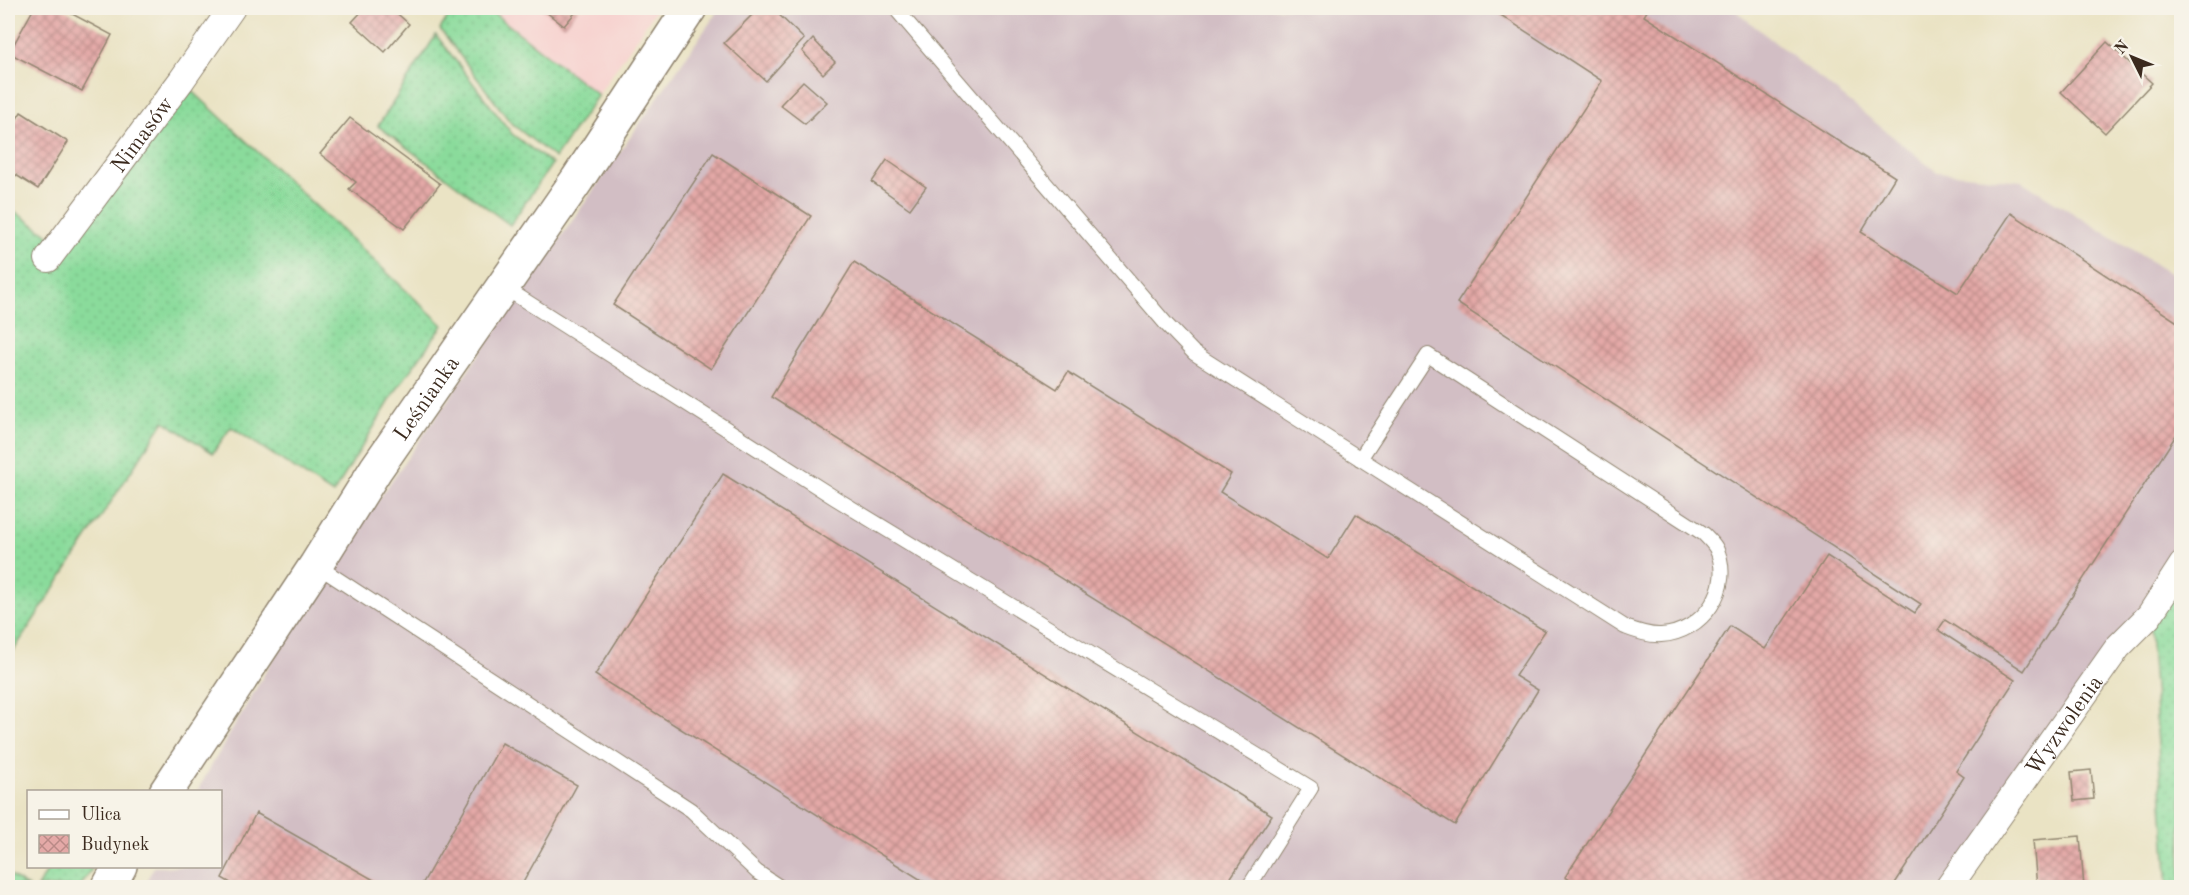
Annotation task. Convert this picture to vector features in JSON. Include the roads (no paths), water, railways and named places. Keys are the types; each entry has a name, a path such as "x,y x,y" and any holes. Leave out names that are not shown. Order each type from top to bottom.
{"street":[{"name":"Nimasów","path":"48,259 181,81 232,8"},
{"name":"Leśnianka","path":"167,790 316,566 376,469 577,180 690,8"},
{"name":"Wyzwolenia","path":"1948,888 2118,647 2150,616 2181,565"},
{"path":"108,888 119,868"}],"lane":[{"path":"895,8 1167,325 1194,353 1360,459 1625,627 1660,635 1677,632 1693,625 1706,614 1716,598 1720,582 1720,564 1716,547 1704,534 1428,355 1360,459"},
{"path":"502,286 835,498 1311,788 1248,888"},
{"path":"316,566 691,810 757,872 781,888"}]}
